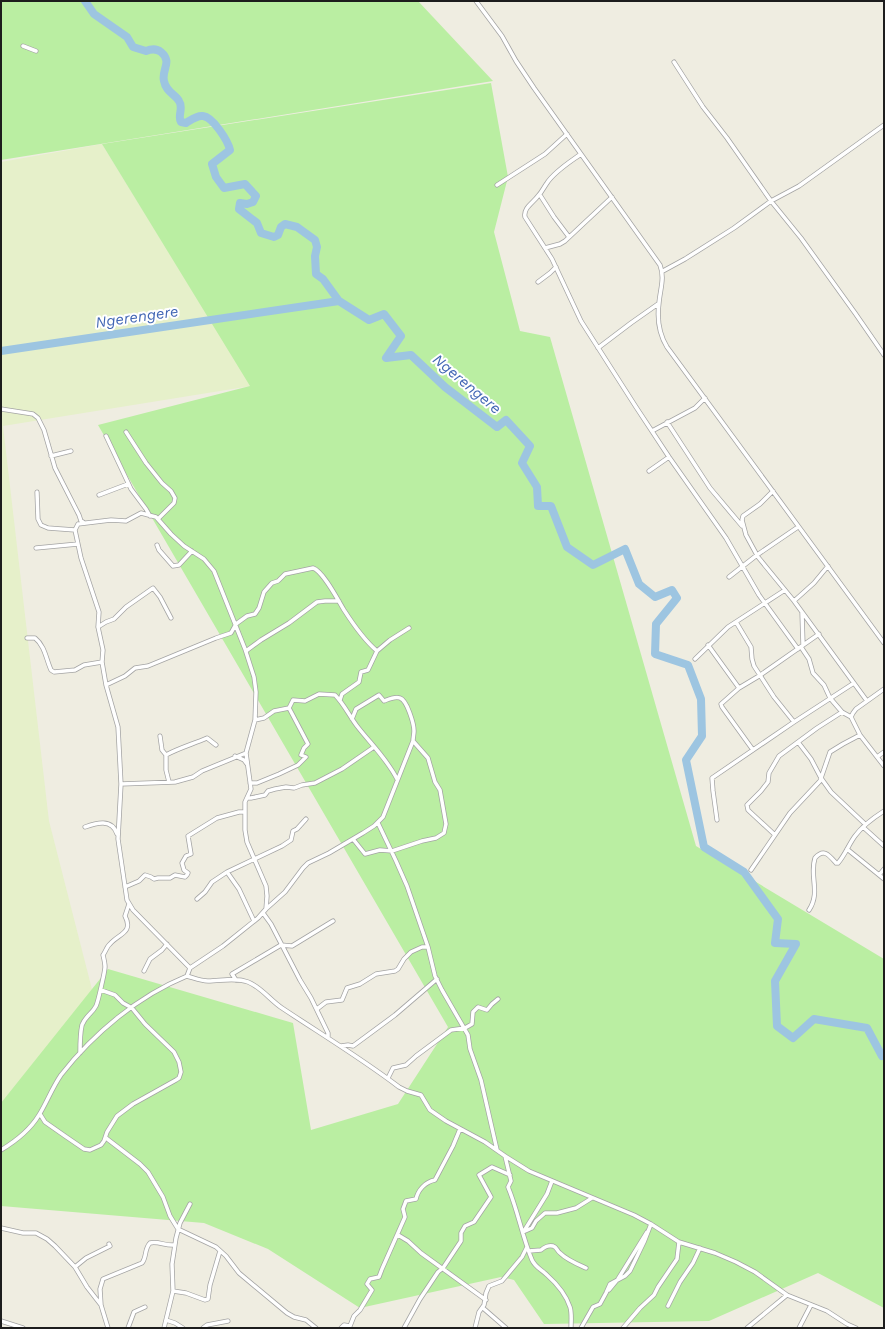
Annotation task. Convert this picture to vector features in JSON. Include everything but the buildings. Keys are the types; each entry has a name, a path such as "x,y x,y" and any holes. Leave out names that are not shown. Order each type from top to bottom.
{"street":[{"path":"476,1 502,36 520,66 567,134 655,258 663,274 658,304 658,317 663,340 884,643"},
{"path":"23,46 36,51"},
{"path":"674,62 703,107 727,138 770,201 801,238 884,355"},
{"path":"662,271 685,259 734,228 770,201 798,186 884,125"},
{"path":"497,185 545,154 567,134"},
{"path":"581,154 562,168 547,182 540,194 526,210 524,215 556,268 581,321 669,457 726,538 765,604 801,647 809,659 813,672 824,685 830,698 842,712 851,717 860,735 884,766"},
{"path":"540,194 554,217 569,237"},
{"path":"545,248 560,244 592,218 612,197"},
{"path":"538,282 556,268"},
{"path":"598,348 631,322 658,304"},
{"path":"652,431 666,422 695,408 705,398"},
{"path":"1,409 36,416 44,428 51,456 59,477 81,521 83,522"},
{"path":"666,422 710,488 744,528"},
{"path":"126,432 146,463 162,483 171,491 175,498 174,502 158,519"},
{"path":"106,436 128,484 150,516"},
{"path":"51,456 71,451"},
{"path":"649,471 669,457"},
{"path":"99,495 128,484"},
{"path":"773,491 764,501 743,516 742,520 747,537 757,555 786,590 867,701"},
{"path":"37,492 38,519 41,525 48,528 75,530"},
{"path":"118,839 122,784 118,727 106,684 102,662 103,650 98,628 99,612 81,558 75,530 78,524 83,522 111,520 126,521 141,513 156,516 171,534 184,546 204,559 214,571 236,624 254,677 256,692 255,720 246,753 251,789 245,802 245,830 247,842 266,886 266,909"},
{"path":"729,578 742,566 798,527"},
{"path":"36,548 78,544"},
{"path":"157,545 173,566 179,564 192,551"},
{"path":"794,601 814,583 828,566"},
{"path":"106,684 125,676 135,668 148,666 230,633 236,624 247,616 255,614 259,608 264,592 272,583 278,581 284,574 313,568 322,573 344,610 360,632 377,651"},
{"path":"98,628 106,622 114,619 126,607 153,588 160,596 171,618"},
{"path":"695,658 736,622 786,590"},
{"path":"246,652 317,602 339,601"},
{"path":"801,647 802,612"},
{"path":"736,622 751,647 752,663 774,697 794,722"},
{"path":"289,708 293,700 305,701 318,694 342,694 359,682 361,672 368,670 377,651 390,640 409,628"},
{"path":"753,750 721,706 722,703 739,688 760,676 819,634"},
{"path":"26,638 35,638 40,642 51,670 54,672 75,670 84,665 102,662"},
{"path":"708,645 739,688"},
{"path":"717,820 712,778 854,682"},
{"path":"851,717 854,711 884,689"},
{"path":"340,700 342,694"},
{"path":"335,695 352,719 386,761 397,780"},
{"path":"187,976 190,968 223,946 263,913 285,892 305,865 352,840 378,823 383,817 413,741 414,730 410,715 405,702 401,698 384,701 379,695 356,708 352,719"},
{"path":"255,720 264,718 274,711 289,708"},
{"path":"250,783 257,783 279,774 298,765 306,757 301,755 304,748 308,744 289,708"},
{"path":"775,835 748,810 747,805 768,782 769,773 779,756 816,728 842,712"},
{"path":"751,870 790,813 820,781 830,752 860,735"},
{"path":"160,736 162,750 166,755 166,770 169,782"},
{"path":"166,755 177,749 207,738 216,745"},
{"path":"352,840 365,854 380,850 392,851 436,838 444,833 446,827 440,790 435,782 428,758 413,741"},
{"path":"798,742 811,759 821,778 831,792 884,846"},
{"path":"247,798 265,795 268,791 275,789 286,787 294,788 315,783 342,769 374,747"},
{"path":"877,758 884,752"},
{"path":"122,784 175,782 193,777 235,756 246,753"},
{"path":"235,756 244,760 248,767"},
{"path":"809,910 815,897 815,858 819,854 825,853 829,854 836,863 838,863 855,836 869,820 884,811"},
{"path":"125,887 139,881 145,875 151,876 154,879 170,878 175,875 185,877 188,873 184,870 182,863 186,856 191,854 188,836 217,818 239,812 245,812"},
{"path":"197,898 205,892 212,882 227,872 282,846 291,840 293,831 297,829 306,819"},
{"path":"80,1053 82,1026 86,1016 97,1004 101,990 105,968 103,955 109,944 122,935 128,928 128,921 125,916 128,904 116,831 106,823 99,822 85,827"},
{"path":"378,823 407,886 428,947 437,980 469,1037 471,1052 481,1080 497,1150"},
{"path":"847,850 884,879"},
{"path":"879,875 884,870"},
{"path":"227,872 239,889 254,921"},
{"path":"128,904 190,968"},
{"path":"263,913 271,924 281,945 317,1009 328,1033 328,1037"},
{"path":"236,980 232,974 281,945 292,946 334,921"},
{"path":"144,970 150,959 167,944"},
{"path":"317,1009 326,1002 342,1000 346,988 360,984 376,974 395,971 411,952 422,946 428,947"},
{"path":"1,1150 26,1132 33,1124 40,1114 51,1089 80,1053 113,1022 132,1008 151,995 187,976 209,981 236,980 251,984 269,996 280,1007 328,1037 407,1091 421,1095 430,1110 446,1121 485,1142 529,1171 634,1215 679,1242 726,1257 755,1272 787,1295 827,1311 856,1328"},
{"path":"341,1046 354,1046 395,1015 437,980"},
{"path":"40,1114 45,1122 85,1150 93,1149 101,1145 117,1116 133,1104 179,1078 181,1072 177,1056 145,1024 132,1008 122,1003 115,995 101,990"},
{"path":"388,1078 393,1068 406,1065 451,1030 465,1028 472,1024 473,1012 478,1007 487,1010 498,999"},
{"path":"341,1328 344,1325 350,1326 354,1316 360,1310 372,1290 367,1284 370,1279 379,1277 405,1217 402,1209 406,1201 416,1199 418,1191 430,1181 435,1180 460,1129"},
{"path":"106,1138 148,1172 163,1197 170,1216 178,1229 211,1244 220,1251 239,1272 287,1313 294,1317 306,1320 316,1328"},
{"path":"505,1156 510,1175 508,1187 514,1201 528,1249 534,1264 548,1276 567,1300 570,1307 571,1328"},
{"path":"404,1328 407,1325 420,1298 461,1241 461,1233 465,1226 474,1222 491,1197 479,1176 492,1167 510,1175"},
{"path":"523,1232 547,1194 552,1181"},
{"path":"523,1232 532,1228 536,1221 545,1213 557,1213 576,1208 592,1198"},
{"path":"164,1328 173,1291 172,1264 174,1245 178,1229 190,1204"},
{"path":"581,1328 593,1307 600,1304 610,1284 627,1274 634,1264 651,1224"},
{"path":"609,1290 618,1279 651,1224"},
{"path":"1,1228 23,1233 38,1234 52,1243 75,1267 87,1287 101,1305"},
{"path":"398,1235 486,1300"},
{"path":"108,1328 101,1305 100,1286 104,1279 141,1263 145,1258 146,1248 150,1243 155,1242 169,1246 174,1245"},
{"path":"623,1328 640,1308 654,1295 677,1259 679,1242"},
{"path":"75,1267 78,1263 89,1256 110,1246 109,1244"},
{"path":"528,1249 541,1250 544,1247 552,1246 568,1259 586,1268"},
{"path":"668,1306 700,1248"},
{"path":"475,1328 479,1312 483,1308 486,1300 486,1293 489,1286 502,1281 528,1249"},
{"path":"173,1291 186,1293 205,1300 208,1299 210,1285 220,1251"},
{"path":"747,1328 787,1295"},
{"path":"798,1328 811,1305"},
{"path":"128,1328 134,1312 146,1307"},
{"path":"483,1308 506,1328"},
{"path":"166,1320 176,1323 183,1328"},
{"path":"1,1321 12,1326 23,1328"},
{"path":"202,1328 207,1325 228,1321"}],"green space":[{"path":"1,1 418,1 493,81 1,160"},
{"path":"491,83 508,177 494,232 520,331 550,337 696,846 884,959 884,1308 818,1273 709,1321 544,1324 514,1280 501,1277 360,1308 268,1249 204,1223 1,1206 1,1103 108,969 293,1023 311,1130 398,1104 448,1027 98,425 250,386 102,144"},
{"path":"102,144 251,386 3,426 49,821 107,1048 1,1119 1,162"}],"waterway":[{"path":"85,1 94,14 127,37 133,47 146,51 155,49 161,52 166,59 164,73 165,85 180,104 181,122 186,123 199,116 207,117 220,130 229,146 230,150 212,164 216,177 224,188 245,184 256,196 253,202 247,204 240,203 239,209 257,223 261,233 274,237 278,235 281,227 285,224 297,227 315,240 317,247 315,256 316,274 323,279 339,301"},
{"name":"Ngerengere","path":"1,351 339,301 369,320 384,314 401,336 386,358 411,355 445,387 497,427 506,420 530,446 522,463 537,487 538,506 551,506 567,547 593,565 625,549 639,584 655,597 672,590 677,598 656,624 655,654 688,665 701,699 702,736 686,760 704,847 744,872 778,919 775,943 796,944 775,981 777,1026 793,1038 814,1019 867,1028 882,1056 884,1055"}]}
